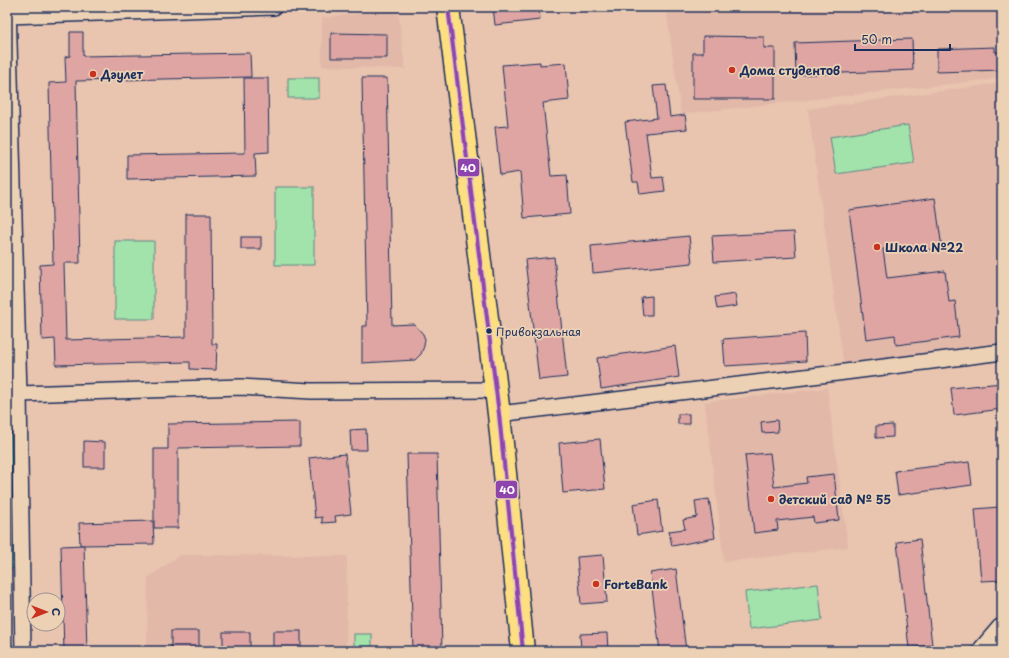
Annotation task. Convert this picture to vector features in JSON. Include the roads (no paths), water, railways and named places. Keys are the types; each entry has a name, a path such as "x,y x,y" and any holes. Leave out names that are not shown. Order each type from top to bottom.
{"main road":[{"path":"448,7 499,414 523,651"},
{"path":"984,651 1002,630"}],"street":[{"path":"23,651 19,394 10,154 8,11 274,7"},
{"path":"499,414 837,374 1002,352"},
{"path":"19,394 241,387 311,391 496,390"}],"place":[{"name":"Дома студентов","path":"732,70"},
{"name":"Дәулет","path":"93,74"},
{"name":"Школа №22","path":"877,247"},
{"name":"Привокзальная","path":"489,331"},
{"name":"детский сад № 55","path":"771,499"},
{"name":"ForteBank","path":"596,584"}]}
